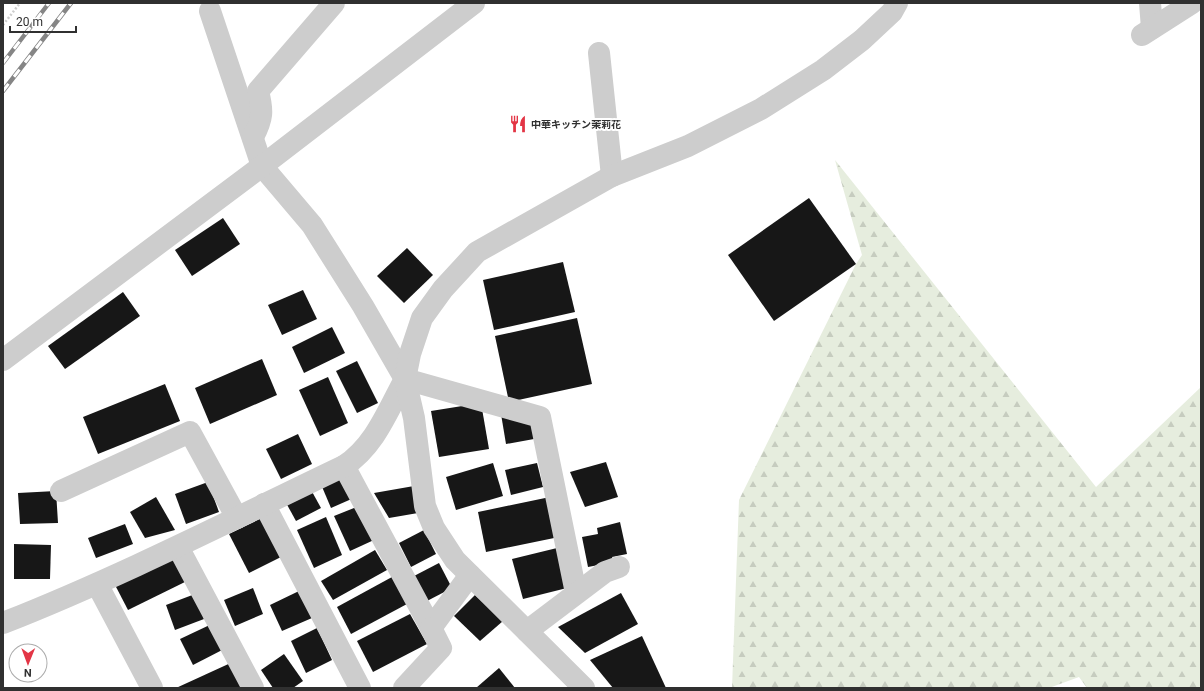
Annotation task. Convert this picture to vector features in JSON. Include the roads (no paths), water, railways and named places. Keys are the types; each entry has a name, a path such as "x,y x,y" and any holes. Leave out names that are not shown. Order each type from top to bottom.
{"street":[{"path":"252,136 260,122 262,108 258,91 334,3"},
{"path":"3,623 97,584 178,547 344,466 355,459 374,437 405,379 410,354 422,318 443,289 477,252 612,176 688,146 761,109 823,70 862,40 892,12 897,3"},
{"path":"1150,3 1147,32 1192,3"},
{"path":"3,360 262,166 467,5"},
{"path":"210,11 262,166 312,225 363,306 405,379 417,438 425,506 434,528 451,554 470,575 584,688"},
{"path":"599,53 612,176"},
{"path":"405,379 540,417 576,593"},
{"path":"374,437 387,429 396,428 417,438"},
{"path":"61,491 190,432 236,518"},
{"path":"344,466 441,648 404,688"},
{"path":"264,504 360,688"},
{"path":"178,547 253,688"},
{"path":"527,631 605,572 619,567"},
{"path":"431,628 470,575"},
{"path":"97,584 152,688"}],"railway":[{"path":"3,63 49,3"},
{"path":"3,91 71,3"}],"place":[{"name":"中華キッチン茉莉花","path":"518,124"}]}
